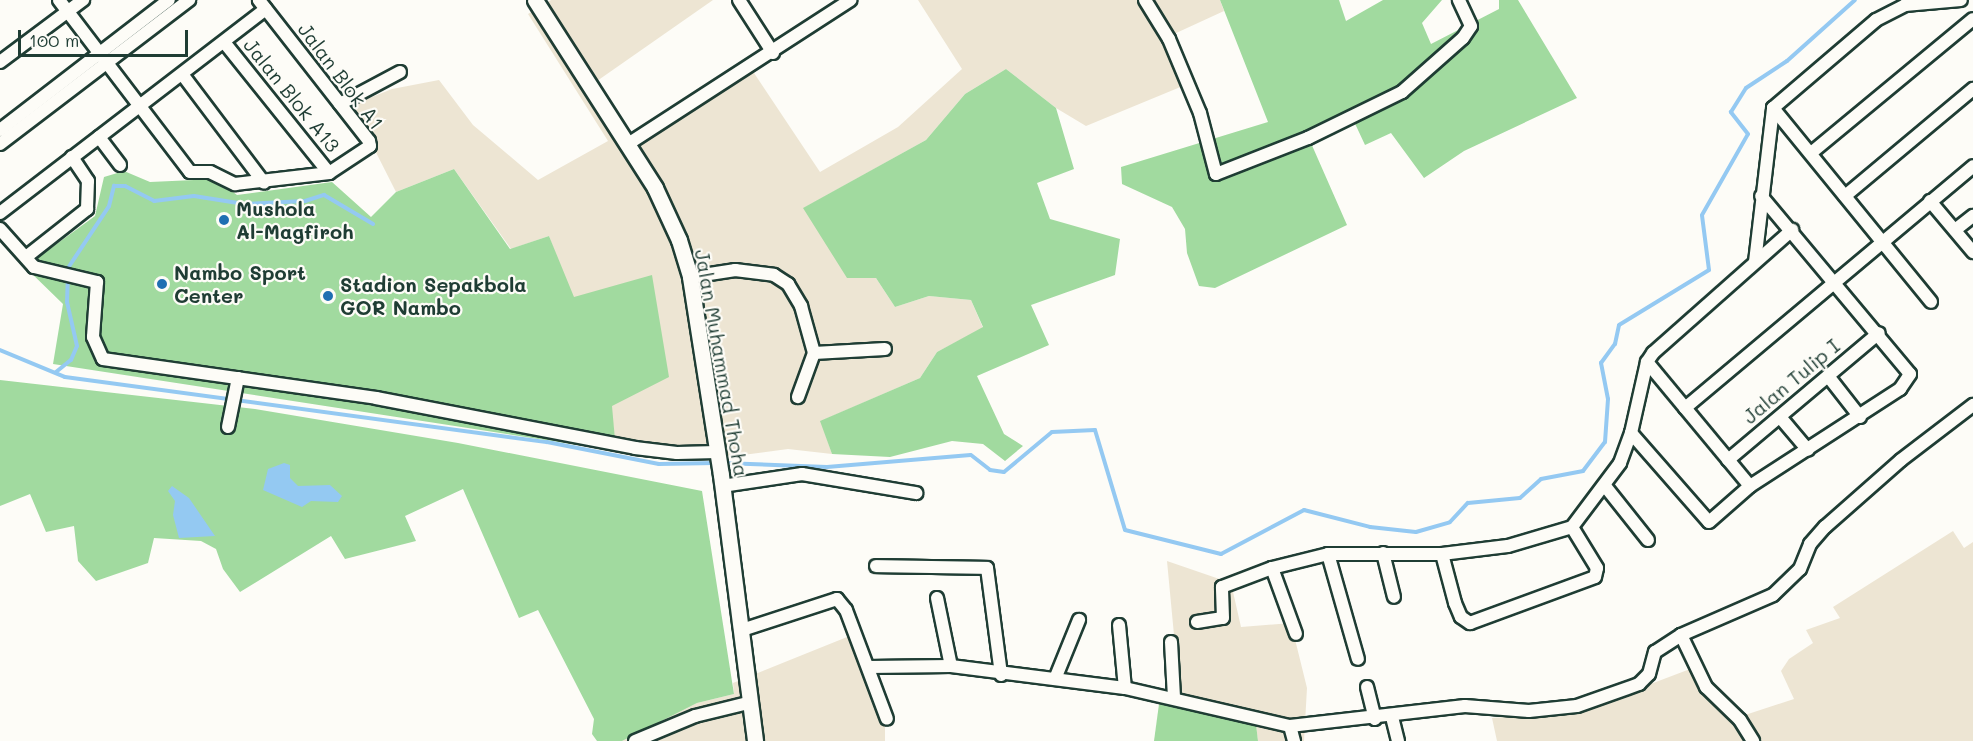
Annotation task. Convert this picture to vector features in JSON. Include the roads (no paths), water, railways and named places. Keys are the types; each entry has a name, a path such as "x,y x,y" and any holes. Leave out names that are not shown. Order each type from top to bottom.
{"main road":[{"name":"Jalan Muhammad Thoha","path":"535,0 628,144 678,234 690,277 718,455 742,630 752,739"}],"street":[{"path":"59,0 190,172 210,172 235,184 264,183 329,173"},
{"path":"0,62 83,0"},
{"path":"0,144 104,58 169,0"},
{"path":"0,130 189,0"},
{"path":"739,0 772,53"},
{"path":"628,144 851,0"},
{"path":"1145,0 1169,39 1191,92 1216,174 1308,138 1402,92 1463,38 1471,26 1459,0"},
{"path":"1755,262 1773,108 1883,16 1905,5 1961,0"},
{"path":"0,213 224,42 263,5"},
{"name":"Jalan Blok A1","path":"263,5 370,146 329,173"},
{"path":"1811,153 1973,19"},
{"name":"Jalan Blok A13","path":"224,42 329,173"},
{"path":"340,104 400,72"},
{"path":"182,74 264,183"},
{"path":"1845,196 1973,89"},
{"path":"1773,108 1931,302"},
{"path":"99,137 120,165"},
{"path":"26,257 87,209 88,181 72,157"},
{"path":"1685,408 1973,166"},
{"path":"1631,432 1708,522 1750,486 1900,389 1910,374 1879,333 1761,196"},
{"path":"1930,201 1973,252"},
{"path":"1955,230 1973,216"},
{"path":"0,229 21,257 26,257 42,271 97,282 93,337 103,359 464,413 635,448 718,455"},
{"path":"1197,622 1223,618 1222,587 1272,568 1328,554 1442,554 1508,546 1572,527 1605,486 1631,432 1647,362 1792,230"},
{"path":"690,277 735,270 774,275 788,284 801,306 814,353 798,397"},
{"name":"Jalan Tulip I","path":"1728,460 1879,333"},
{"path":"814,353 885,350"},
{"path":"1647,362 1750,486"},
{"path":"1828,376 1860,417"},
{"path":"228,427 234,407 238,378"},
{"path":"869,667 951,666 1000,675 1125,688 1290,726 1376,719 1465,706 1529,711 1576,706 1639,684 1649,674 1654,652 1681,635 1773,595 1800,569 1810,544 1825,526 1900,460 1973,405"},
{"path":"1780,417 1808,450"},
{"path":"722,484 802,474 916,493"},
{"path":"1605,486 1648,540"},
{"path":"1442,554 1455,603 1461,617 1470,623 1595,577 1597,568 1572,527"},
{"path":"1383,553 1395,597"},
{"path":"1328,554 1358,659"},
{"path":"876,566 987,568 1000,675"},
{"path":"1272,568 1296,634"},
{"path":"742,630 837,598 846,610 887,719"},
{"path":"938,598 951,666"},
{"path":"1055,679 1079,620"},
{"path":"1119,625 1125,688"},
{"path":"1681,635 1706,687 1740,720 1753,741"},
{"path":"1171,642 1174,698"},
{"path":"1367,687 1376,719"},
{"path":"635,741 695,716 748,703"},
{"path":"1392,717 1398,741"},
{"path":"1290,726 1294,741"}],"water":[{"path":"284,463 290,465 290,478 298,486 330,485 342,496 338,502 311,501 302,507 263,490 268,469"},
{"path":"172,486 189,498 215,536 179,538 173,515 175,501 168,491"}],"waterway":[{"path":"722,463 827,467 971,455 990,470 1004,472 1052,432 1095,430 1125,530 1221,554 1304,510 1370,527 1416,532 1450,522 1468,503 1520,498 1541,479 1583,471 1605,442 1608,399 1601,363 1615,344 1619,325 1709,270 1702,215 1748,134 1731,112 1746,88 1787,61 1855,0"},
{"path":"56,372 71,360 77,346 67,302 68,268 109,206 114,186 125,186 154,201 194,196 244,204 305,201 324,195 373,224"},
{"path":"0,350 65,377 547,442 659,464 715,463"}],"place":[{"name":"Mushola Al-Magfiroh","path":"224,220"},
{"name":"Nambo Sport Center","path":"162,284"},
{"name":"Stadion Sepakbola GOR Nambo","path":"328,296"}]}
